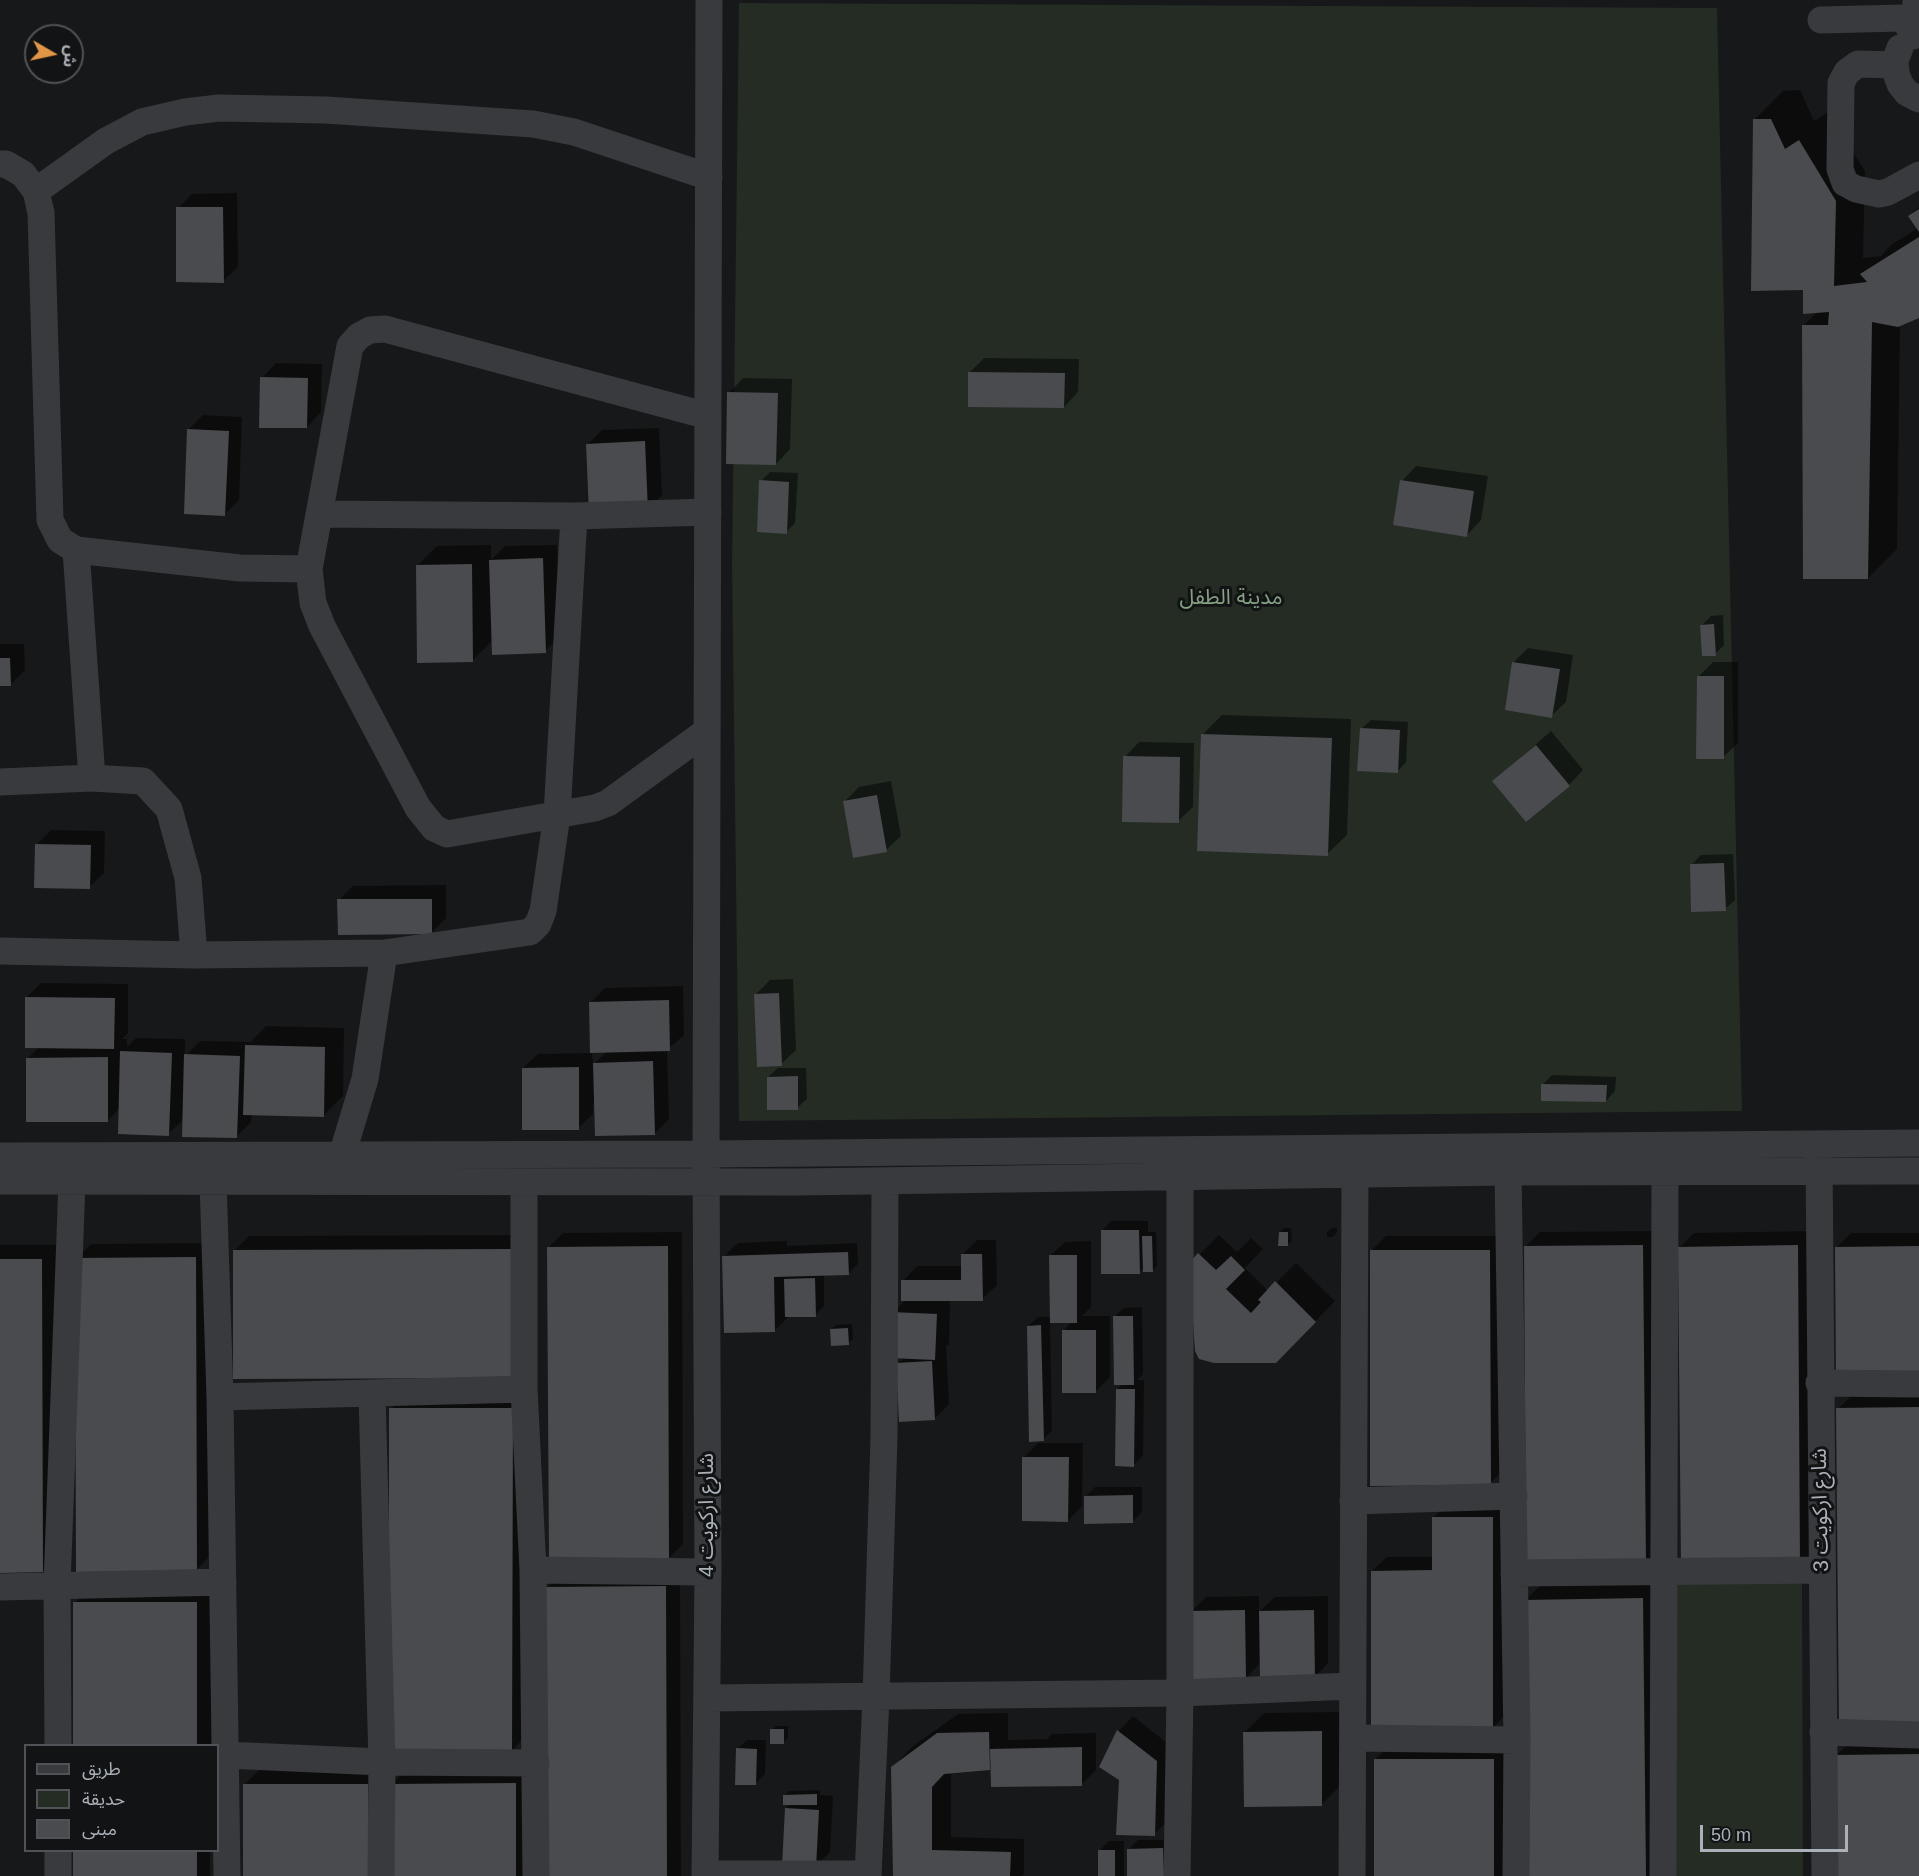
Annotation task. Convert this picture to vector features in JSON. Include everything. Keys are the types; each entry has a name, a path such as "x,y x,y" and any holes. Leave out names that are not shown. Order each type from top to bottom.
{"street":[{"name":"شارع اركويت 4","path":"705,1875 708,1572 706,1154 709,0"},
{"path":"1916,0 1916,34"},
{"path":"1821,20 1901,18 1916,34"},
{"path":"1916,34 1905,40 1899,50 1895,65 1900,84 1907,93 1919,99"},
{"path":"1895,65 1858,64 1847,72 1841,83 1840,170 1845,183 1856,189 1879,194 1888,192 1919,175"},
{"path":"36,191 106,141 142,122 185,112 219,108 326,110 533,124 574,132 709,177"},
{"path":"0,164 6,164 23,174 36,191 41,213 50,520 60,540 76,550 240,568 309,569"},
{"path":"707,731 609,803 595,808 447,834 434,828 418,808 321,626 313,603 309,569 350,346 359,336 370,330 385,329 708,416"},
{"path":"319,514 574,516 708,512"},
{"path":"0,951 194,955 384,953 530,932 538,924 543,911 558,815 574,516"},
{"path":"76,550 92,778"},
{"path":"0,782 92,778 144,781 169,809 188,878 194,955"},
{"path":"342,1155 365,1079 384,953"},
{"path":"0,1156 706,1154 1919,1143"},
{"name":"شارع اركويت 3","path":"1819,1144 1819,1383 1825,1876"},
{"path":"1664,1876 1665,1171"},
{"path":"0,1181 706,1182 1508,1172 1919,1171"},
{"path":"1508,1172 1517,1740 1516,1876"},
{"path":"1352,1876 1355,1175"},
{"path":"1177,1876 1180,1693 1180,1176"},
{"path":"213,1181 220,1397 227,1876"},
{"path":"524,1181 524,1389 533,1570 536,1876"},
{"path":"705,1875 868,1875 884,1437 885,1181"},
{"path":"58,1744 57,1585 72,1182"},
{"path":"1819,1383 1919,1384"},
{"path":"220,1397 524,1389"},
{"path":"372,1394 382,1762 381,1876"},
{"path":"1353,1501 1514,1496"},
{"path":"533,1570 708,1572"},
{"path":"1514,1573 1821,1570"},
{"path":"0,1587 223,1582"},
{"path":"707,1698 1180,1693 1352,1686"},
{"path":"1823,1732 1919,1735"},
{"path":"1353,1738 1517,1740"},
{"path":"226,1755 382,1762 536,1763"},
{"path":"58,1852 58,1876"}],"green space":[{"name":"مدينة الطفل","path":"739,3 1717,8 1742,1111 739,1121 732,564"},
{"path":"1802,1577 1803,1876 1670,1876 1669,1579"}],"building":[{"path":"1753,119 1771,119 1785,149 1799,140 1836,201 1834,286 1867,282 1860,274 1919,237 1919,318 1898,327 1872,322 1868,579 1803,579 1802,325 1828,325 1829,312 1803,314 1803,290 1751,291"},
{"path":"176,207 223,207 224,283 176,282"},
{"path":"1919,209 1919,232 1908,216"},
{"path":"968,372 1065,373 1064,408 968,407"},
{"path":"260,377 308,378 307,428 259,428"},
{"path":"727,392 778,393 776,465 726,464"},
{"path":"187,429 229,431 225,516 184,514"},
{"path":"645,441 648,511 589,513 586,444"},
{"path":"759,480 789,482 787,534 757,532"},
{"path":"1400,480 1474,491 1467,537 1393,525"},
{"path":"543,558 546,653 492,655 489,560"},
{"path":"472,564 473,662 417,663 416,565"},
{"path":"1714,624 1716,656 1702,656 1700,625"},
{"path":"0,658 10,658 11,686 0,686"},
{"path":"1512,662 1560,669 1552,718 1505,710"},
{"path":"1697,676 1724,676 1724,759 1696,759"},
{"path":"1360,728 1400,730 1398,773 1357,771"},
{"path":"1201,734 1332,738 1328,856 1197,851"},
{"path":"1536,745 1570,786 1526,822 1492,781"},
{"path":"1123,756 1180,757 1179,823 1122,822"},
{"path":"877,795 887,852 853,858 843,801"},
{"path":"35,844 91,845 90,889 34,888"},
{"path":"1724,863 1726,911 1691,912 1690,864"},
{"path":"337,899 432,899 432,934 338,935"},
{"path":"779,993 782,1066 757,1067 754,994"},
{"path":"25,997 115,998 114,1049 25,1048"},
{"path":"669,1000 670,1051 590,1053 589,1002"},
{"path":"245,1045 325,1047 324,1117 243,1115"},
{"path":"120,1051 172,1053 169,1136 118,1134"},
{"path":"184,1054 240,1056 237,1138 182,1137"},
{"path":"108,1057 108,1122 26,1122 26,1058"},
{"path":"653,1061 655,1135 595,1136 593,1063"},
{"path":"579,1067 579,1130 522,1130 522,1068"},
{"path":"798,1076 798,1110 767,1110 767,1077"},
{"path":"1541,1084 1607,1085 1606,1102 1541,1101"},
{"path":"1101,1230 1139,1230 1140,1274 1101,1274"},
{"path":"1279,1232 1288,1232 1288,1246 1278,1246"},
{"path":"1142,1236 1152,1236 1153,1272 1143,1272"},
{"path":"1643,1245 1646,1566 1526,1568 1524,1246"},
{"path":"1798,1245 1800,1567 1681,1568 1678,1247"},
{"path":"668,1246 669,1560 549,1560 547,1247"},
{"path":"1919,1246 1919,1379 1836,1380 1835,1247"},
{"path":"511,1249 511,1378 233,1379 233,1250"},
{"path":"1370,1250 1490,1250 1491,1485 1370,1486"},
{"path":"848,1252 849,1275 774,1277 775,1332 724,1333 722,1256"},
{"path":"1198,1253 1216,1270 1231,1256 1245,1270 1226,1289 1251,1313 1261,1302 1258,1300 1275,1281 1316,1322 1276,1363 1214,1363 1199,1359 1195,1351 1189,1263"},
{"path":"961,1254 982,1254 983,1301 901,1301 901,1280 961,1280"},
{"path":"1049,1255 1077,1255 1077,1323 1050,1323"},
{"path":"196,1257 197,1571 76,1572 75,1258"},
{"path":"0,1259 42,1259 43,1572 0,1573"},
{"path":"815,1278 816,1317 785,1317 784,1279"},
{"path":"891,1312 937,1314 935,1360 890,1358"},
{"path":"1113,1316 1133,1316 1134,1385 1114,1385"},
{"path":"1041,1325 1044,1441 1029,1442 1027,1326"},
{"path":"848,1328 849,1345 831,1346 830,1329"},
{"path":"1062,1330 1096,1330 1096,1393 1062,1393"},
{"path":"932,1361 935,1420 899,1422 896,1363"},
{"path":"1116,1389 1135,1389 1134,1467 1115,1466"},
{"path":"1919,1407 1919,1725 1839,1726 1836,1408"},
{"path":"389,1408 513,1408 512,1752 389,1752"},
{"path":"1022,1457 1069,1457 1068,1522 1022,1521"},
{"path":"1133,1495 1133,1523 1084,1524 1084,1496"},
{"path":"1432,1517 1493,1517 1493,1729 1371,1730 1371,1571 1432,1570"},
{"path":"666,1586 667,1876 547,1876 546,1587"},
{"path":"1643,1598 1646,1876 1526,1876 1524,1600"},
{"path":"73,1602 197,1602 197,1744 73,1744"},
{"path":"1245,1610 1246,1679 1191,1680 1190,1611"},
{"path":"1314,1610 1315,1679 1260,1680 1259,1611"},
{"path":"770,1729 784,1729 784,1744 770,1744"},
{"path":"1117,1730 1157,1761 1155,1836 1116,1835 1119,1780 1099,1767"},
{"path":"1322,1731 1322,1806 1244,1807 1243,1732"},
{"path":"989,1732 990,1770 944,1774 932,1787 932,1850 1011,1852 1010,1876 893,1876 891,1767 937,1733"},
{"path":"1082,1747 1082,1786 991,1787 990,1749"},
{"path":"736,1748 757,1749 756,1785 735,1785"},
{"path":"1919,1754 1919,1876 1836,1876 1835,1755"},
{"path":"1374,1759 1494,1759 1494,1876 1374,1876"},
{"path":"516,1783 516,1876 391,1876 390,1784"},
{"path":"243,1784 368,1784 369,1876 243,1876"},
{"path":"817,1794 817,1805 783,1805 783,1795"},
{"path":"785,1808 819,1810 816,1868 782,1866"},
{"path":"1163,1848 1164,1876 1127,1876 1127,1849"},
{"path":"1098,1850 1115,1850 1115,1876 1098,1876"},
{"path":"73,1852 197,1852 197,1876 73,1876"}]}
